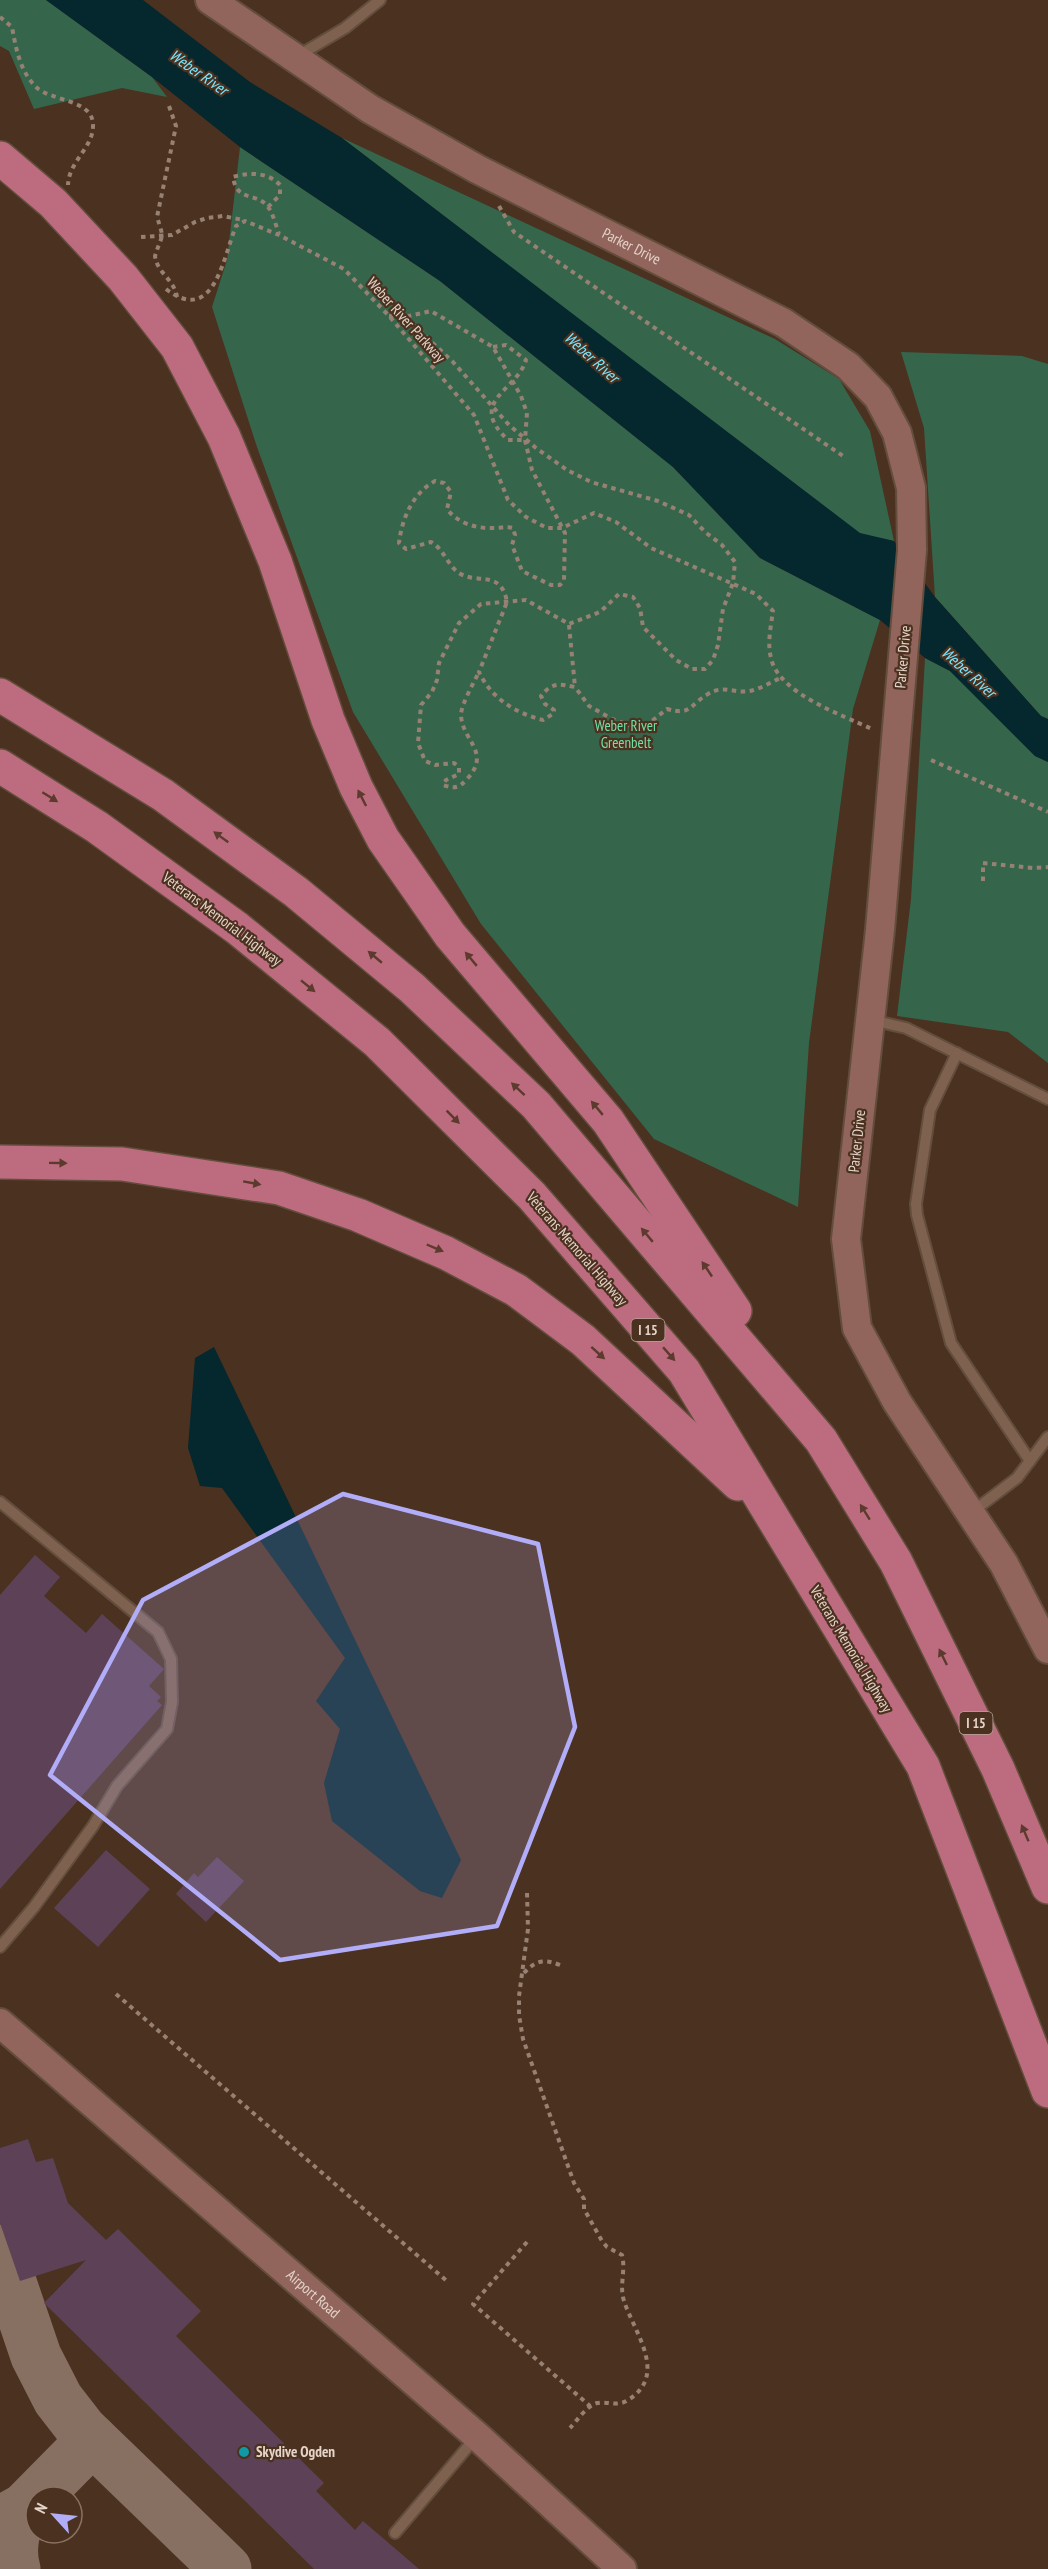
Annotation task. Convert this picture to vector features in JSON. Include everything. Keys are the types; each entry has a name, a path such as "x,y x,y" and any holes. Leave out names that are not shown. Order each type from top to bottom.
{"highway":[{"path":"0,158 53,203 123,278 177,347 224,437 275,561 328,720 356,787 383,839 450,935 608,1121 821,1440"},
{"name":"I 15","path":"0,695 163,795 296,892 412,988 536,1105 821,1440 896,1562 998,1769 1048,1887"},
{"name":"Veterans Memorial Highway","path":"0,766 97,827 237,927 377,1042 532,1197 684,1371 767,1512 923,1766 1048,2091"},
{"path":"0,1162 122,1164 279,1188 358,1215 446,1253 516,1290 583,1340 767,1512"}],"street":[{"name":"Parker Drive","path":"210,0 370,110 477,169 784,323 848,366 878,397 897,433 911,488 912,550 870,1020 846,1239 857,1328 897,1402 1004,1564 1048,1649"},
{"name":"Airport Road","path":"0,2023 477,2436 622,2569"}],"lane":[{"path":"293,59 345,28 380,0"},
{"path":"870,1020 906,1028 1048,1099"},
{"path":"957,1053 936,1096 927,1122 916,1204 917,1215 951,1343 1030,1461"},
{"path":"970,1514 1017,1478 1048,1437"},
{"path":"0,1502 158,1632 171,1659 172,1702 167,1729 117,1786 87,1835 34,1908 0,1947"},
{"path":"395,2533 477,2436"}],"path":[{"path":"0,17 12,27 18,58 34,85 44,93 87,109 92,116 91,139 68,175 68,190"},
{"path":"169,106 176,126 157,218 163,237 155,256 156,261 174,284 177,297"},
{"path":"477,169 514,232 843,456"},
{"path":"268,207 280,195 280,185 273,178 244,174 233,177 234,187 243,196 257,199 268,207 279,235"},
{"name":"Weber River Parkway","path":"163,237 172,235 195,222 223,216 245,221 279,235 344,269 389,316 474,415 508,500 526,517 547,528 562,528"},
{"path":"158,281 177,297 197,299 209,293 236,226 245,221"},
{"path":"141,237 163,237"},
{"path":"389,316 405,317 431,311 493,347 521,396 526,413 525,440 532,470 562,528 566,541 564,580 560,585 551,585 522,571 512,545 515,535 513,528 506,526 481,528 452,516 447,509 451,492 444,483 435,481 425,486 411,504 401,527 399,543 406,549 431,542 439,546 458,573 470,578 482,577 498,584 505,591 507,602 461,714 465,729 474,742 478,760 471,776 461,787 453,789 443,785 446,780 459,774 459,767 454,763 435,765 425,761 418,743 421,705 432,692 437,680 439,663 459,623 481,604 507,602 526,600 569,624"},
{"path":"405,317 453,362 525,440 567,470 591,482 658,501 689,514 705,532 722,545 735,562 733,583 723,609 716,653 705,669 692,669 676,660 644,627 640,608 633,597 619,594 600,612 569,624"},
{"path":"493,347 506,345 526,360 523,369 501,391 493,406 492,418 508,441 525,440"},
{"path":"562,528 594,513 616,522 651,548 756,594 773,611 769,642 771,660 781,678 808,699 872,729"},
{"path":"569,624 574,687 589,706 612,719 637,728 648,724 667,709 680,713 692,708 708,694 716,691 725,688 748,692 781,678"},
{"path":"478,672 486,687 498,698 529,717 543,720 553,714 554,710 545,704 542,696 548,687 559,684 574,687"},
{"path":"931,760 1048,812"},
{"path":"982,881 983,863 1048,867"},
{"path":"527,1893 528,1929 519,1996 523,2039 574,2183 584,2199 584,2209 606,2247 622,2255 623,2300 632,2315 647,2357 648,2370 639,2391 627,2401 618,2404 597,2403 590,2406 570,2428"},
{"path":"523,1974 531,1965 540,1960 560,1965"},
{"path":"116,1994 448,2282"},
{"path":"527,2241 473,2304 590,2406"}],"highlighted area":[{"path":"343,1494 538,1544 575,1727 497,1926 280,1960 50,1775 143,1600"}],"green space":[{"path":"0,0 46,0 152,77 167,97 122,88 34,109 9,51 0,46"},
{"path":"342,138 775,339 839,379 870,431 894,541 860,534"},
{"name":"Weber River Greenbelt","path":"240,147 440,281 673,467 760,558 880,620 853,709 809,1043 798,1207 654,1139 481,924 353,712 257,447 212,307 227,260"},
{"path":"901,352 1022,356 1048,364 1048,719 1041,716 935,597 924,428"},
{"path":"925,658 950,671 1035,756 1048,762 1048,1063 1008,1032 897,1016 911,899"}],"water":[{"name":"Weber River","path":"46,0 143,0 250,82 342,138 860,533 894,541 935,597 1041,716 1048,719 1048,762 1035,756 950,671 925,658 880,620 760,558 673,467 440,281 240,147 152,77"},
{"path":"214,1347 461,1860 442,1898 420,1891 332,1821 324,1783 340,1729 316,1701 345,1658 222,1488 200,1486 188,1448 195,1358"}],"building":[{"path":"35,1555 60,1577 44,1596 86,1633 102,1614 164,1669 149,1686 161,1697 157,1701 162,1705 0,1889 0,1595"},
{"path":"106,1850 150,1889 98,1947 54,1908"},
{"path":"217,1857 244,1881 206,1922 176,1894 194,1873 198,1877"},
{"path":"28,2139 36,2162 53,2158 68,2203 106,2240 118,2229 201,2311 176,2336 324,2483 316,2491 355,2530 363,2521 419,2569 314,2569 44,2303 86,2260 20,2281 0,2223 0,2148"}],"taxiway":[{"path":"0,2250 36,2356 58,2399 82,2430 226,2569"},
{"path":"0,2522 25,2508 92,2440"},
{"path":"15,2569 12,2553 14,2537 24,2510"}],"place":[{"name":"Skydive Ogden","path":"244,2452"}]}
